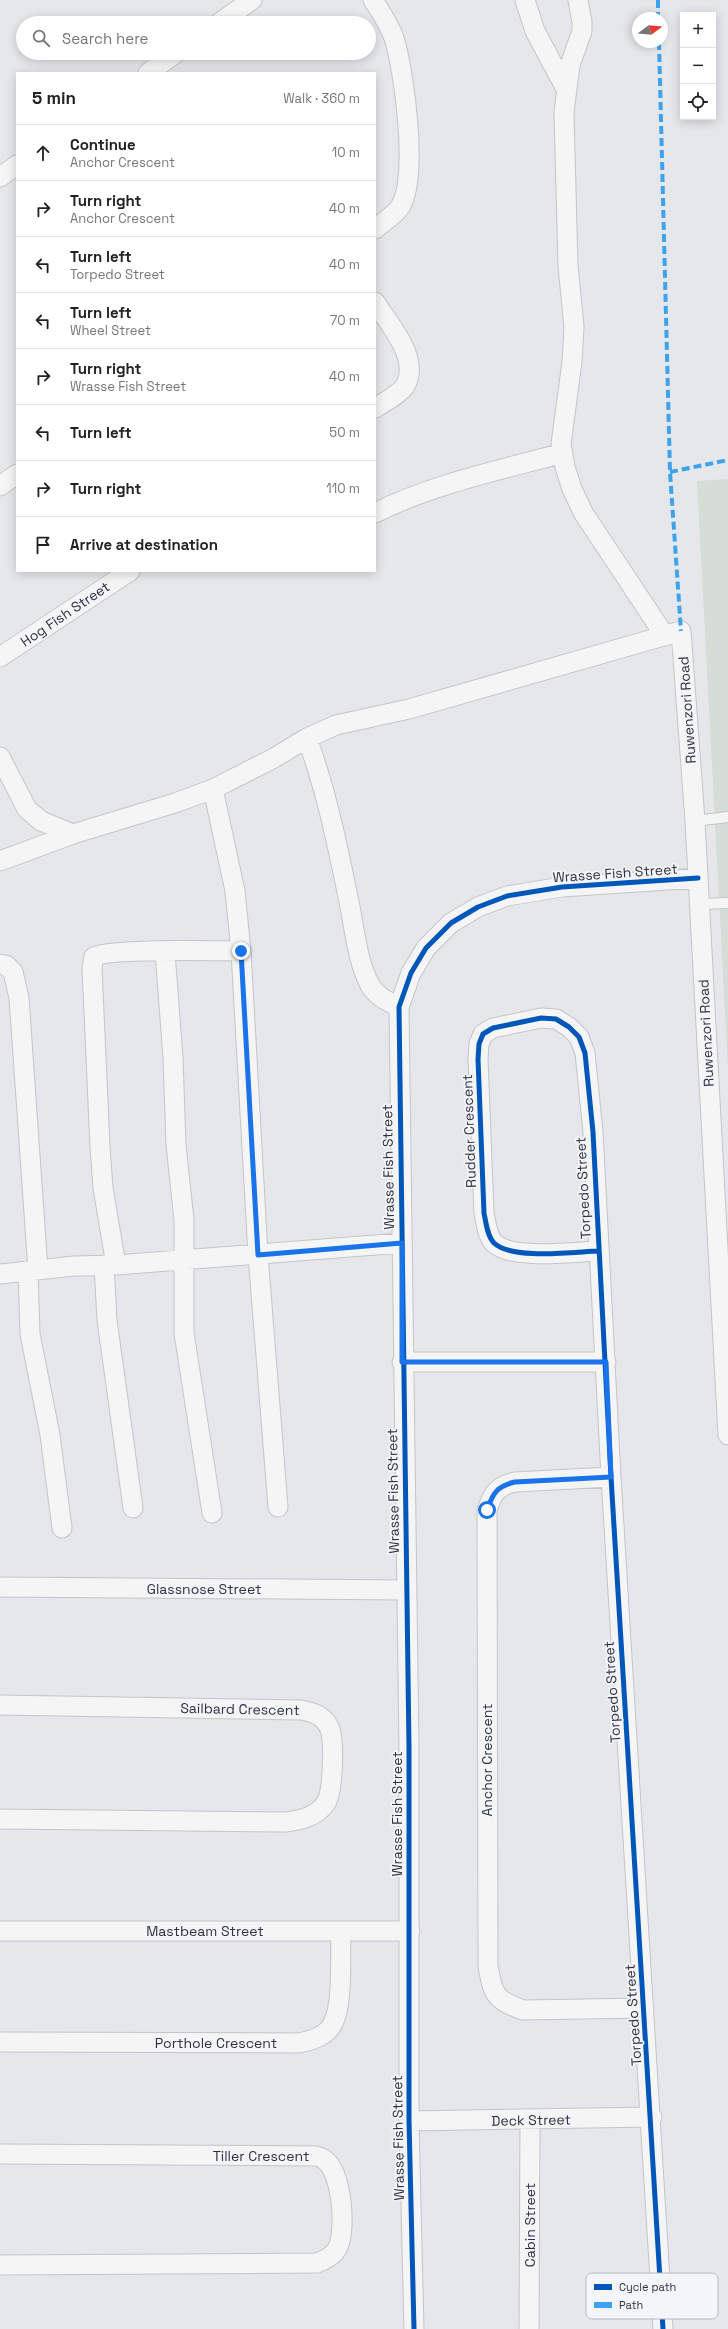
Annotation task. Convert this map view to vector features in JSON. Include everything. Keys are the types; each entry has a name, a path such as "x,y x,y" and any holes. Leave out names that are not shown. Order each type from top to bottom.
{"street":[{"path":"229,16 252,0"},
{"path":"373,0 393,37 399,59 405,98 410,167 406,192 400,207 376,228"},
{"path":"524,0 535,31 566,89"},
{"path":"0,861 73,834 175,803 213,789 274,758 307,738 336,725 408,708 673,634 584,514 572,489 563,453 563,426 569,392 574,327 568,266 565,207 566,89 570,65 582,31 578,0"},
{"path":"149,72 166,60"},
{"path":"0,177 16,166"},
{"path":"376,304 403,347 409,360 410,374 405,386 376,407"},
{"path":"376,513 414,496 485,474 563,453"},
{"path":"0,486 16,475"},
{"name":"Hog Fish Street","path":"0,657 128,572"},
{"name":"Ruwenzori Road","path":"673,634 695,822 728,1436"},
{"path":"307,738 318,769 334,830 357,942 365,972 370,985 378,996 399,1007"},
{"path":"0,757 27,809 40,821 73,834"},
{"path":"213,789 235,891 241,951 258,1255 278,1507"},
{"name":"Wrasse Fish Street","path":"414,2329 409,2121 410,1932 407,1590 402,1362 399,1007 410,973 426,948 451,923 478,907 507,896 562,887 698,878"},
{"path":"133,1508 107,1320 110,1265 100,1147 92,962 97,955 104,954 241,951"},
{"path":"165,952 170,1016 176,1145 184,1220 183,1280 185,1339 212,1513"},
{"path":"0,964 6,965 13,972 19,998 33,1270 30,1334 50,1435 62,1528"},
{"name":"Rudder Crescent","path":"585,1053 579,1037 556,1019 541,1018 510,1023 493,1028 483,1034 479,1044 478,1059 484,1213 489,1234 494,1242 507,1249 520,1252 598,1251"},
{"name":"Torpedo Street","path":"585,1053 593,1132 598,1251 606,1362 611,1477 652,2117 660,2273"},
{"path":"0,1274 74,1266 110,1265 184,1258 258,1255 402,1243"},
{"path":"402,1362 606,1362"},
{"name":"Anchor Crescent","path":"611,1477 502,1484 495,1492 487,1510 488,1966 492,1989 504,2003 523,2010 644,2008"},
{"name":"Glassnose Street","path":"0,1587 407,1590"},
{"name":"Sailbard Crescent","path":"0,1705 301,1710 314,1712 329,1727 332,1758 331,1780 326,1802 316,1813 301,1820 286,1822 0,1819"},
{"name":"Mastbeam Street","path":"0,1931 410,1932"},
{"name":"Porthole Crescent","path":"0,2042 299,2043 314,2040 325,2033 334,2021 338,2000 341,1931"},
{"name":"Deck Street","path":"409,2121 652,2117"},
{"name":"Cabin Street","path":"530,2120 530,2329"},
{"name":"Tiller Crescent","path":"0,2154 316,2156 325,2160 335,2176 343,2223 337,2250 327,2259 317,2263 0,2265"},
{"name":"Torpedo Street","path":"662,2319 663,2329"}],"lane":[{"path":"695,822 728,817"},
{"path":"700,904 728,903"}],"shaded area":[{"path":"728,479 728,1069 697,481"}],"marked path":[{"path":"658,0 658,12"},
{"path":"659,48 670,472 681,631"},
{"path":"670,472 728,460"}],"cycle path":[{"path":"414,2329 409,2121 409,1748 399,1007 411,973 426,948 451,923 478,907 507,896 562,887 698,878"},
{"path":"598,1251 543,1254 514,1252 494,1243 490,1237 484,1213 478,1059 479,1044 483,1034 493,1028 541,1018 556,1019 569,1027 579,1037 585,1053 593,1132 611,1477 660,2273"},
{"path":"662,2319 663,2329"}],"route":[{"path":"241,951 258,1255 402,1243 402,1362 606,1362 611,1477 502,1484 495,1492 487,1510"}]}
